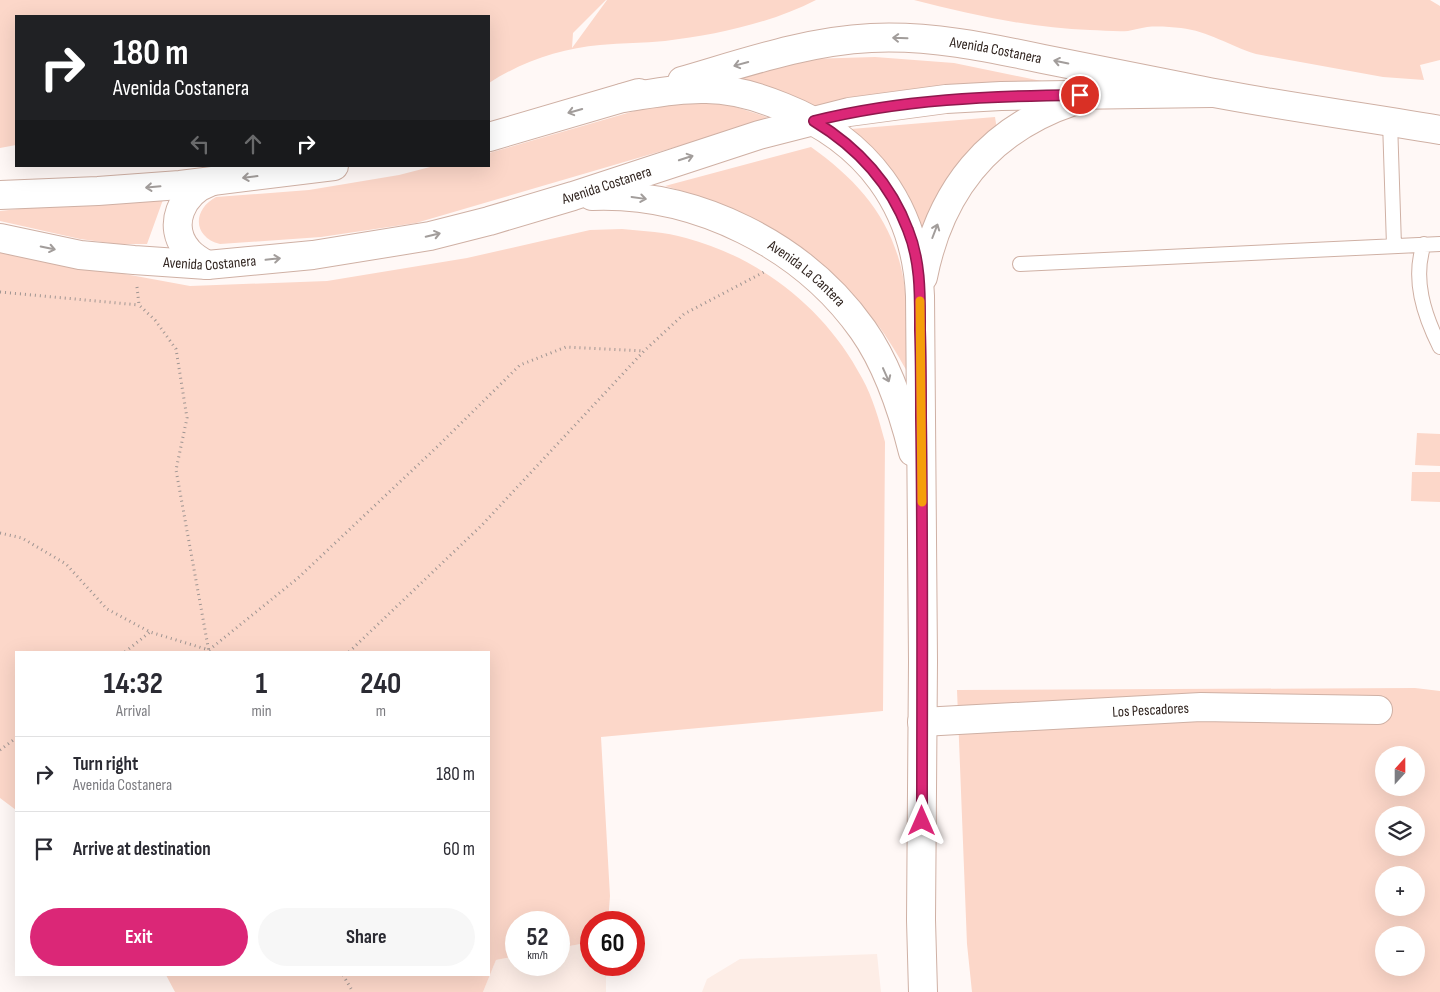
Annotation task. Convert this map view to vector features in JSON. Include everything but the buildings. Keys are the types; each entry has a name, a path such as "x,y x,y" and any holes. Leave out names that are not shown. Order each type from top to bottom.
{"main road":[{"name":"Avenida Costanera","path":"490,136 804,47 836,41 899,37 936,40 1007,51 1212,93 1440,130"},
{"name":"Avenida La Cantera","path":"622,98 669,91 726,90 769,101 814,121 832,132 861,156 884,184 898,206 908,230 916,255 920,296 922,490 921,920 923,992"},
{"name":"Avenida Costanera","path":"0,238 80,255 207,265 313,255 430,236 489,221 573,196 750,137 849,112 946,99 1100,94 1212,93"},
{"path":"920,296 927,256 935,232 950,200 974,165 991,148 1023,124 1058,106 1100,94"},
{"path":"0,195 140,189 326,167"},
{"path":"207,265 196,259 184,246 178,230 178,217 186,199 192,192 201,186 219,181"},
{"name":"Avenida La Cantera","path":"573,196 609,195 639,198 670,203 700,211 756,236 791,258 833,294 864,332 884,369 900,408 922,490"},
{"name":"Los Pescadores","path":"922,722 1201,707 1378,710"},
{"name":"Avenida La Cantera","path":"921,920 934,992"}],"lane":[{"path":"1390,121 1394,246"},
{"path":"1424,244 1419,258 1419,282 1430,328 1440,347"},
{"path":"1020,264 1440,244"}],"path":[{"path":"350,651 482,525 644,351 684,314 791,258"},
{"path":"134,260 139,305"},
{"path":"0,292 139,305 155,320 176,348 187,418 176,470 209,651"},
{"path":"209,651 298,578 438,446 520,365 566,347 644,351"},
{"path":"0,533 22,538 66,564 107,608 150,632 209,651"},
{"path":"127,651 150,632"},
{"path":"0,750 15,739"},
{"path":"343,976 353,992"}],"shaded area":[{"path":"0,0 606,0 573,33 572,48 607,0 816,0 781,15 743,27 704,35 665,41 608,44 571,49 542,57 501,75 490,82 490,15 15,15 15,145 0,148"},
{"path":"914,0 1430,0 1440,6 1440,60 1420,65 1424,80 1383,77 1256,54 1210,35 1181,28 1144,27 1119,31 1046,27 980,16"},
{"path":"875,57 954,63 1090,91 813,112 731,78 808,59"},
{"path":"669,101 723,103 767,117 761,122 416,223 321,237 220,244 211,241 205,236 199,223 203,209 208,202 216,197 309,190 399,175 430,167 490,167 490,153"},
{"path":"995,117 997,130 940,190 921,231 908,194 885,162 851,129"},
{"path":"811,147 859,189 883,221 892,240 899,260 906,293 908,373 885,334 854,296 804,250 746,215 711,200 665,186"},
{"path":"164,197 147,244 117,244 80,239 0,221 0,211 117,198"},
{"path":"622,229 662,233 714,247 765,273 789,290 830,330 847,353 866,386 873,401 885,442 883,711 601,737 610,896 609,911 580,911 580,944 570,946 570,911 505,911 505,958 496,960 490,975 490,651 15,651 15,809 0,798 0,251 190,286 327,281 467,258 590,230"},
{"path":"1417,433 1440,434 1440,466 1415,465"},
{"path":"1412,472 1440,472 1440,502 1411,501"},
{"path":"1415,688 1440,691 1440,992 972,992 967,944 957,690"},
{"path":"580,944 580,976 606,976 606,992 483,992 496,960 505,958 505,976 570,976 570,946"},
{"path":"877,954 881,992 702,992 707,979 740,959"},
{"path":"167,976 490,976 483,992 175,992"}],"slow traffic":[{"path":"920,301 922,502"}],"route":[{"path":"922,821 923,661 920,296 916,255 898,206 873,169 847,144 814,121 884,106 946,99 1080,95"}]}
